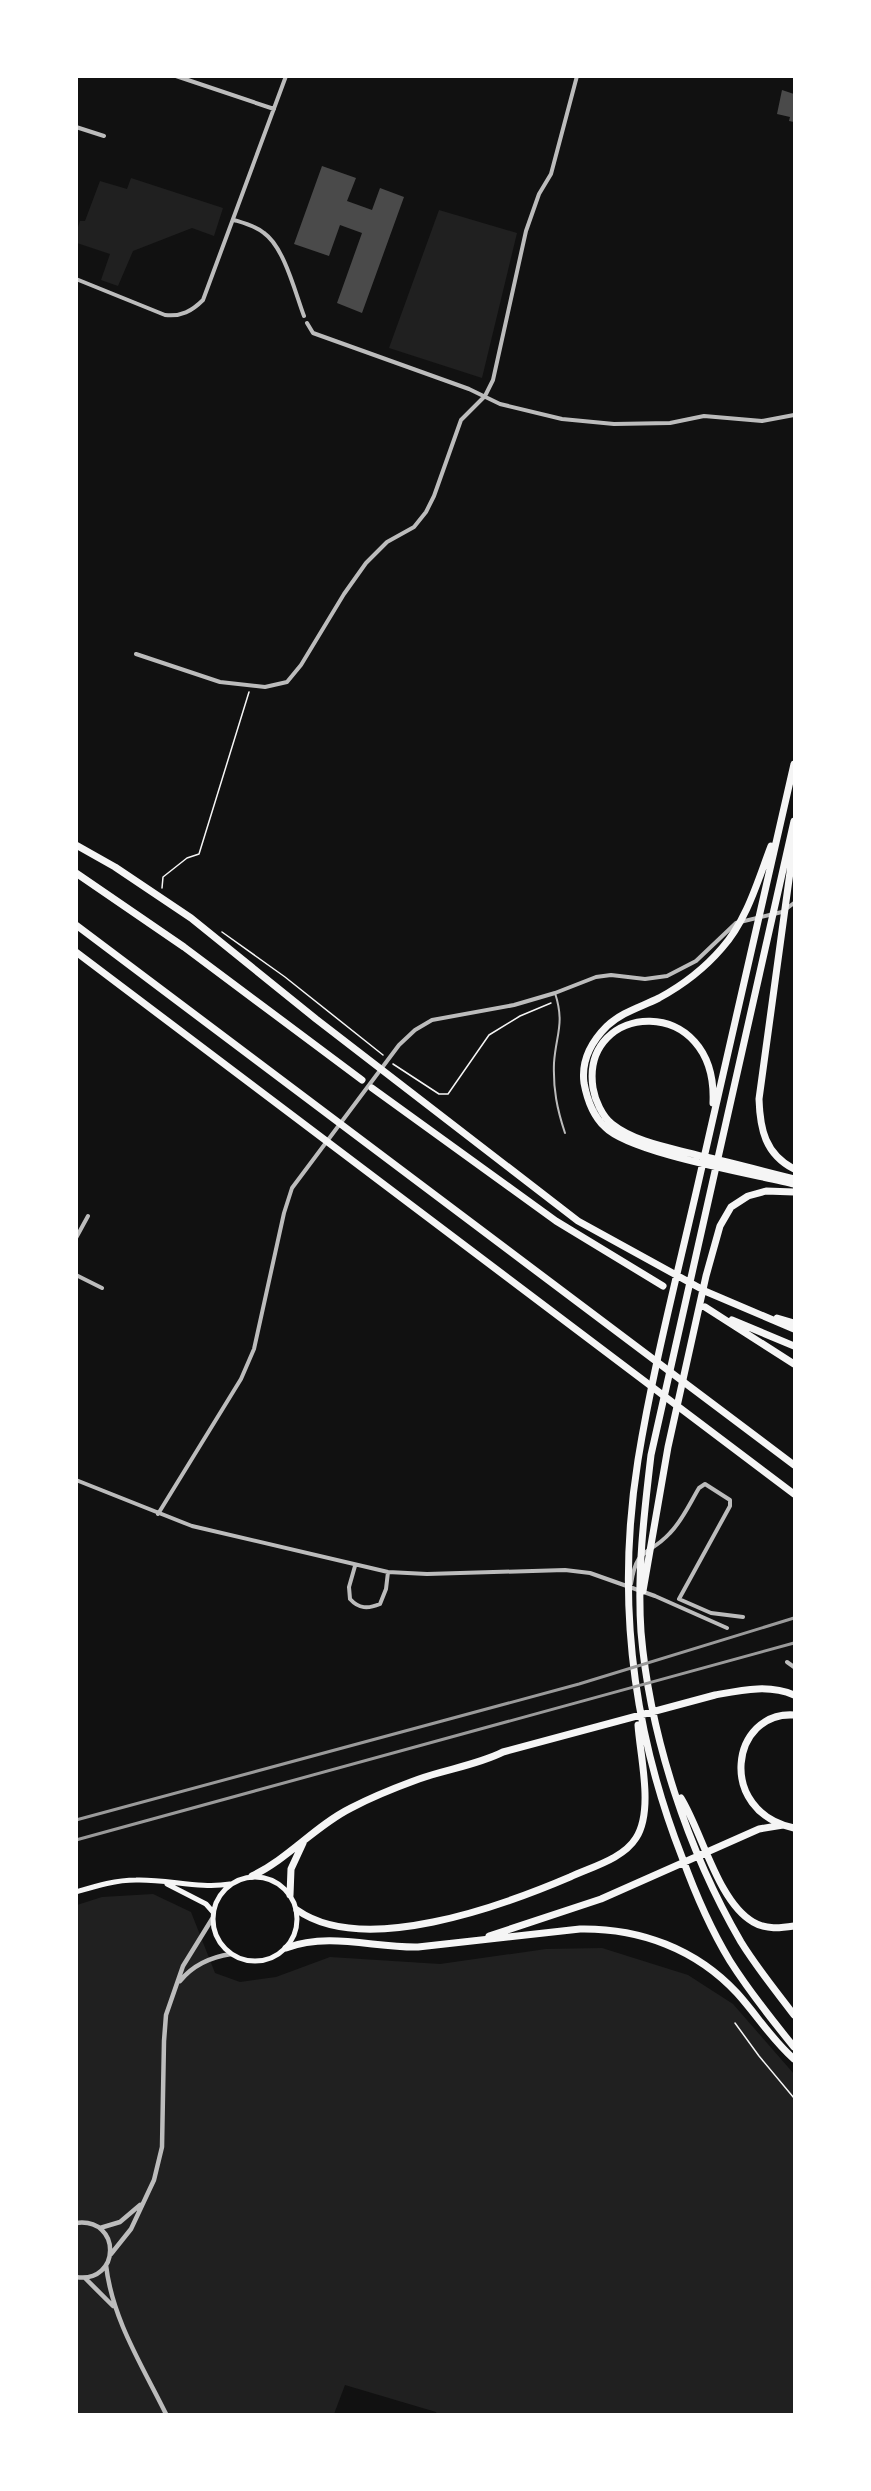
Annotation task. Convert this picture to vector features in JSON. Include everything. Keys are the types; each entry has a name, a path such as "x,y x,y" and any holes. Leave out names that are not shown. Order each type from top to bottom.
{"highway":[{"path":"297,1910 307,1917 337,1928 405,1926 453,1918 530,1894 620,1854 636,1838 644,1816 629,1631 628,1574 638,1460 668,1314 795,764"},
{"path":"795,821 651,1455 642,1541 640,1602 649,1691 674,1785 703,1867 742,1943 795,2015"},
{"path":"780,824 742,920 725,945 707,965 686,982 626,1013 608,1025 588,1053 583,1074 586,1095 594,1114 606,1128 626,1141 795,1184"},
{"path":"795,836 760,1087 760,1123 767,1145 778,1158 795,1169"},
{"path":"76,845 115,867 191,918 316,1019 578,1221 655,1265 742,1308 795,1329"},
{"path":"76,873 184,947 363,1080"},
{"path":"76,925 795,1465"},
{"path":"76,952 795,1494"},
{"path":"713,1121 714,1090 710,1067 701,1048 673,1024 652,1020 636,1022 619,1029 604,1041 596,1055 591,1073 594,1092 600,1108 610,1122 625,1132 671,1148 795,1179"},
{"path":"372,1088 556,1221 663,1286"},
{"path":"640,1602 647,1577 668,1447 694,1326 720,1226 731,1207 747,1196 766,1191 795,1192"},
{"path":"795,1346 705,1307 795,1364"},
{"path":"742,1308 795,1323"},
{"path":"252,1876 266,1870 334,1818 351,1808 418,1779 488,1759 503,1752 715,1695 750,1689 783,1690 795,1695"},
{"path":"635,1692 652,1769 673,1836 698,1898 731,1961 795,2047"},
{"path":"795,1716 774,1718 751,1734 743,1752 742,1786 754,1807 765,1816 795,1828"},
{"path":"674,1785 690,1812 709,1860 728,1896 754,1923 780,1929 795,1926"},
{"path":"476,1940 600,1899 759,1829 783,1825"},
{"path":"291,1895 291,1869 303,1843"},
{"path":"286,1948 323,1940 395,1947 561,1930 600,1929 642,1935 669,1945 712,1970 737,1993 784,2051 795,2059"}],"main road":[{"path":"76,1892 107,1883 137,1880 189,1883 210,1887 231,1884 252,1876 267,1878 280,1884 291,1895 297,1910 298,1924 294,1937 286,1948 274,1957 260,1962 244,1960 231,1954 220,1943 214,1932 213,1912 219,1896 231,1884"},
{"path":"163,1882 206,1904 213,1912"}],"street":[{"path":"176,76 274,109"},
{"path":"76,279 165,315 174,316 185,313 203,300 286,76"},
{"path":"136,654 220,682 265,687 279,685 294,676 344,594 366,563 387,542 414,527 426,512 461,420 485,396 493,381 526,231 534,205 551,174 577,76"},
{"path":"76,127 104,136"},
{"path":"234,220 264,232 273,240 304,316"},
{"path":"307,323 313,333 485,396 500,404 588,423 670,423 704,416 762,421 795,415"},
{"path":"158,1514 241,1379 254,1349 284,1213 292,1188 399,1045 415,1030 432,1020 514,1005 555,993 596,977 611,975 645,979 667,976 696,962 736,923 782,912 795,903"},
{"path":"76,1238 88,1216"},
{"path":"76,1275 102,1288"},
{"path":"76,1480 158,1514 227,1536 388,1572 427,1574 565,1570 591,1573 631,1587 727,1628"},
{"path":"631,1587 634,1565 644,1552 671,1533 699,1488 705,1484 730,1500 730,1506 679,1599 711,1613 743,1617"},
{"path":"355,1566 349,1587 350,1599 362,1607 373,1607 380,1604 386,1589 388,1572"},
{"path":"787,1662 795,1666"},
{"path":"76,2277 85,2278 95,2275 106,2265 111,2254 130,2229 154,2180 162,2147 166,2015 183,1966 212,1919"},
{"path":"176,1985 188,1971 215,1956 231,1954"},
{"path":"100,2228 120,2222 142,2204"},
{"path":"76,2223 89,2223 100,2228 108,2237 111,2254"},
{"path":"106,2265 115,2309 166,2415"},
{"path":"85,2278 115,2309"}],"lane":[{"path":"555,993 561,1024 554,1060 554,1092 565,1133"}],"path":[{"path":"161,891 163,877 187,858 199,854 252,685"},
{"path":"221,931 285,977 385,1057"},
{"path":"394,1064 439,1094 448,1094 489,1035 520,1016 558,1000"},
{"path":"735,2023 759,2056 795,2098"}],"shaded area":[{"path":"131,178 223,208 214,236 192,228 133,251 118,286 101,280 110,254 77,243 77,230 80,221 85,221 100,181 127,189"},
{"path":"439,210 517,233 482,378 389,348"},
{"path":"153,1894 191,1912 215,1973 240,1982 276,1977 330,1957 440,1964 546,1949 602,1948 688,1975 733,2004 794,2074 794,2414 437,2414 345,2385 334,2414 77,2414 77,1905 102,1897"}],"building":[{"path":"782,90 794,94 794,122 789,121 790,117 777,114"},
{"path":"322,166 356,178 347,201 372,210 380,188 404,197 362,313 337,303 362,233 340,225 329,256 294,244"}],"railway":[{"path":"76,1820 579,1684 794,1618"},
{"path":"76,1840 794,1643"}]}
